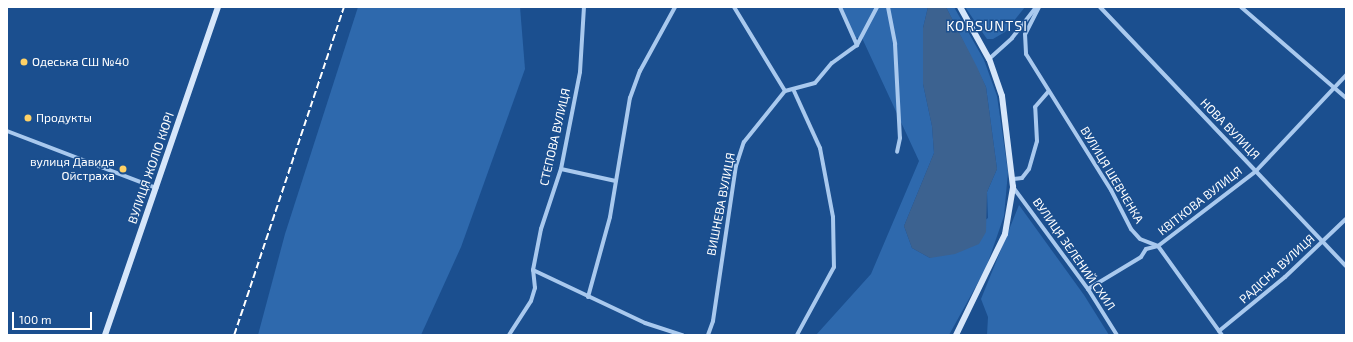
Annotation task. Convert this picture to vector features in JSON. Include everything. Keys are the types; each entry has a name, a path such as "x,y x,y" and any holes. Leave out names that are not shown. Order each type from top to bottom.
{"street":[{"name":"ВУЛИЦЯ ЖОЛІО КЮРІ","path":"105,335 218,7"},
{"name":"СТЕПОВА ВУЛИЦЯ","path":"509,335 531,301 533,270 541,229 561,169 580,72 584,7"},
{"path":"588,297 610,217 630,98 640,71 675,7"},
{"path":"734,7 785,91 794,91 815,83 832,63 857,45 877,7"},
{"path":"840,7 857,45"},
{"path":"888,7 895,44 900,138 898,152"},
{"path":"956,335 1005,234 1013,187 1002,96 989,59 960,7"},
{"path":"989,59 1012,38 1038,7"},
{"name":"ВУЛИЦЯ ШЕВЧЕНКА","path":"1038,7 1025,34 1024,48 1111,190 1131,228 1140,239 1158,246"},
{"name":"НОВА ВУЛИЦЯ","path":"1100,7 1346,266"},
{"path":"1241,7 1346,98"},
{"name":"КВІТКОВА ВУЛИЦЯ","path":"1088,289 1141,257 1146,249 1158,246 1256,171 1346,75"},
{"name":"ВИШНЕВА ВУЛИЦЯ","path":"708,335 713,321 736,166 754,125 785,91"},
{"path":"794,91 820,148 833,217 834,260 834,267 797,335"},
{"path":"1012,179 1022,178 1029,169 1038,141 1034,107 1049,91"},
{"path":"7,131 156,188"},
{"path":"561,169 616,181"},
{"name":"ВУЛИЦЯ ЗЕЛЕНИЙ СХИЛ","path":"1013,187 1088,289 1117,335"},
{"name":"РАДІСНА ВУЛИЦЯ","path":"1219,331 1323,241 1346,219"},
{"path":"1158,246 1222,335"},
{"path":"533,270 645,323 683,335"}],"shaded area":[{"path":"358,7 520,7 525,69 461,247 421,335 258,335 285,234"},
{"path":"840,7 928,7 923,28 923,84 932,126 934,153 904,226 912,248 930,258 988,218 987,192 997,169 986,87 946,7 954,7 984,60 997,96 1008,172 1004,216 986,268 949,335 816,335 871,274 919,161 862,38 854,38"},
{"path":"928,7 946,7 986,87 997,169 987,192 986,232 979,244 955,254 930,258 912,248 904,226 934,153 932,126 923,84 923,28"},
{"path":"965,7 1025,7 1005,32 993,39 987,39"},
{"path":"1019,205 1084,295 1109,335 987,335 988,317 981,299"}],"railway":[{"path":"234,335 344,7"}],"place":[{"name":"Одеська СШ №40","path":"24,62"},
{"name":"Продукты","path":"28,118"},
{"name":"вулиця Давида Ойстраха","path":"123,169"}],"district":[{"name":"KORSUNTSI","path":"987,26"}]}
